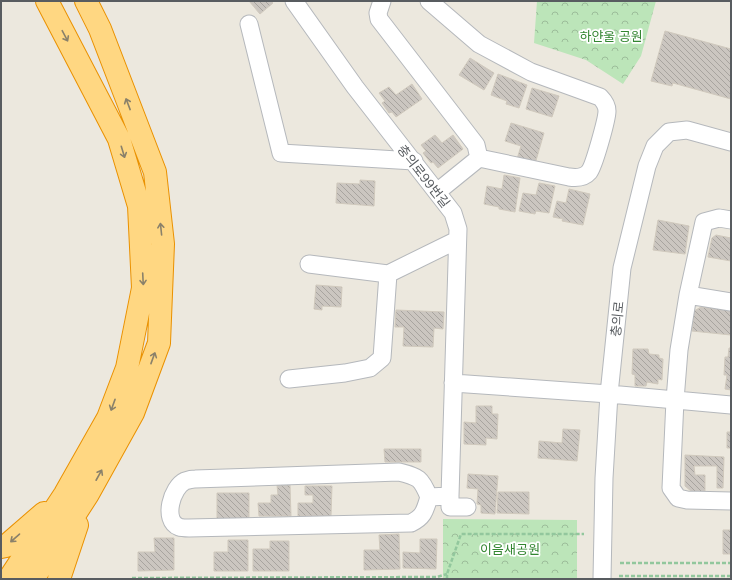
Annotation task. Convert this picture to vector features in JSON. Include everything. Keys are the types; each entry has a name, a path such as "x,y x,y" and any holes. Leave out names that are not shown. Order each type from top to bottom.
{"highway":[{"path":"9,579 66,494 108,418 127,368 143,288 139,206 119,139 47,1"},
{"path":"33,579 88,494 133,413 159,343 163,244 155,172 100,29 86,1"},
{"path":"1,547 6,546 66,494"},
{"path":"59,579 88,494"}],"street":[{"name":"충의로99번길","path":"294,1 355,87 453,213 458,229 450,496"},
{"path":"382,1 378,13 379,19 476,145 479,158"},
{"path":"429,1 479,44 531,72 600,97 605,103 607,111 606,119 594,163 590,172 584,176 577,178 569,177 479,158"},
{"path":"249,24 281,153 414,161"},
{"name":"충의로","path":"602,579 604,478 609,394 622,268 647,166 655,146 669,132 687,130 731,142"},
{"path":"437,192 479,158"},
{"path":"731,220 719,218 704,222 688,295 679,350 671,488 678,498 687,500 731,501"},
{"path":"309,264 388,274 457,240"},
{"path":"289,379 345,373 370,368 382,358 388,274"},
{"path":"688,295 731,302"},
{"path":"453,383 609,394 731,405"},
{"path":"398,472 420,479 429,497 422,516 411,524 188,528 178,527 173,522 169,514 176,488 185,481 194,479 398,472"},
{"path":"429,497 450,496 450,507 467,507"}],"path":[{"path":"447,579 447,574 461,534 584,534"},
{"path":"620,563 731,563"},
{"path":"132,578 437,577 447,574"},
{"path":"619,576 731,576"}],"green space":[{"name":"하얀울 공원","path":"537,1 656,1 641,56 623,84 586,60 534,43"},
{"name":"이음새공원","path":"443,519 577,520 577,579 443,579"}],"building":[{"path":"249,1 271,1 273,3 260,14"},
{"path":"665,31 731,49 731,99 673,83 672,86 651,81"},
{"path":"470,58 494,73 484,90 459,75"},
{"path":"498,74 527,85 519,108 506,104 507,101 491,95"},
{"path":"412,84 422,99 396,117 392,112 389,113 382,103 385,101 379,93 389,87 396,95"},
{"path":"532,88 559,96 552,117 526,109"},
{"path":"511,123 544,133 535,164 517,159 521,146 505,141"},
{"path":"435,135 442,143 453,135 463,149 438,168 433,162 431,163 423,153 426,151 421,145"},
{"path":"504,175 520,178 515,212 484,204 487,186 502,189"},
{"path":"360,180 375,181 374,206 336,203 337,183 360,184"},
{"path":"539,183 555,186 549,213 536,211 535,214 519,211 523,193 536,195"},
{"path":"569,189 590,194 583,225 562,221 563,219 553,217 557,201 566,203"},
{"path":"658,220 689,226 685,254 653,250"},
{"path":"716,235 731,238 731,261 708,257 712,238"},
{"path":"316,285 342,287 341,307 322,306 322,310 314,309"},
{"path":"701,307 731,310 731,335 692,331 694,311"},
{"path":"396,310 444,312 443,329 434,328 433,347 403,346 404,327 395,327"},
{"path":"729,348 731,348 731,390 725,389 727,375 724,375 725,357 728,357"},
{"path":"633,349 648,349 649,354 659,355 659,358 663,359 662,380 658,379 658,384 647,382 646,386 635,386 635,375 632,374"},
{"path":"476,406 492,406 492,414 498,414 497,439 486,438 486,445 464,444 464,422 476,423"},
{"path":"563,429 580,430 577,461 538,458 539,441 562,443"},
{"path":"727,432 731,432 731,448 727,448"},
{"path":"384,449 421,449 421,462 385,462"},
{"path":"685,455 724,457 723,488 717,488 717,466 694,466 695,475 705,475 705,492 692,492 685,486"},
{"path":"468,474 498,476 495,514 481,513 481,505 477,504 478,489 467,488"},
{"path":"277,485 290,485 291,516 259,516 258,503 271,503 271,495 278,495"},
{"path":"305,486 332,486 331,516 298,516 298,503 313,503 313,495 305,495"},
{"path":"498,492 529,492 529,514 497,513"},
{"path":"217,493 249,493 249,518 217,519"},
{"path":"723,530 731,530 731,554 723,554"},
{"path":"399,534 400,569 364,570 364,550 380,550 379,535"},
{"path":"154,538 174,538 174,570 138,571 138,552 155,552"},
{"path":"420,539 437,539 436,569 403,568 403,552 420,553"},
{"path":"228,540 248,540 248,571 214,571 214,552 228,552"},
{"path":"270,541 289,541 289,571 253,571 253,549 270,549"}]}
